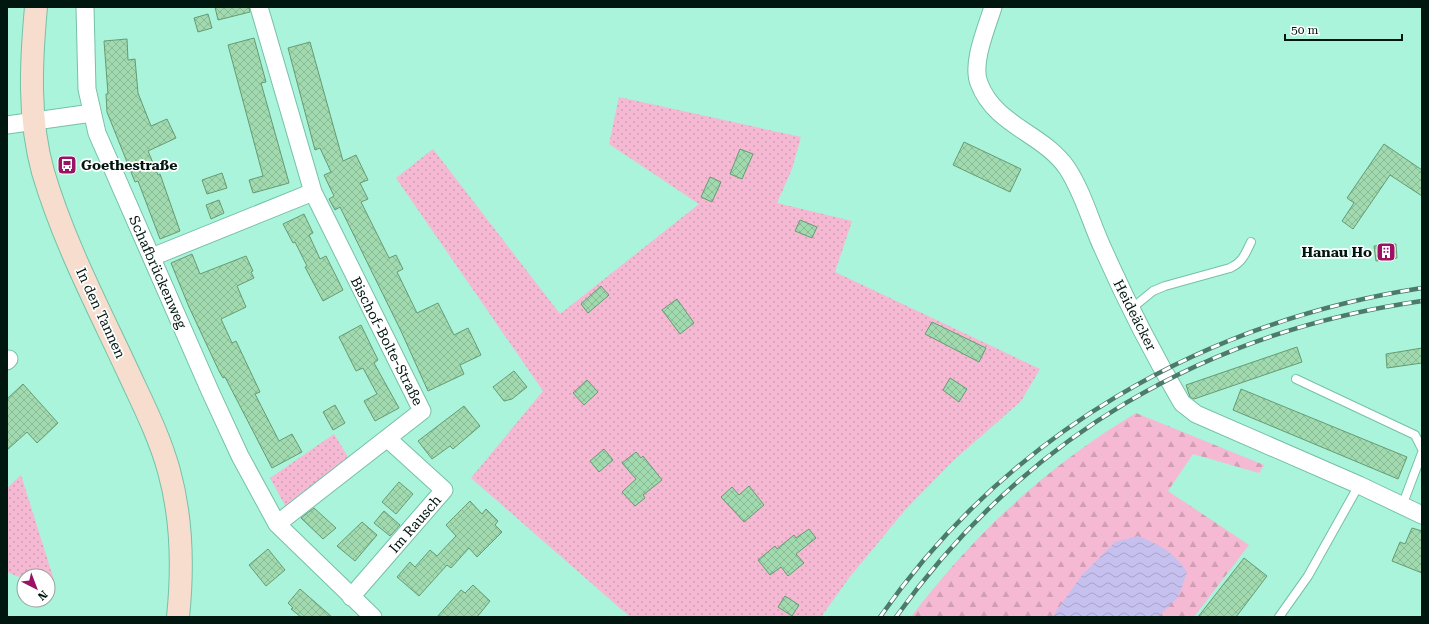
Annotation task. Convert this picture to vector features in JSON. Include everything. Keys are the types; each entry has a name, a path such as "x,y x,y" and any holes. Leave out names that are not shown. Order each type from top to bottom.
{"street":[{"name":"In den Tannen","path":"36,7 31,80 33,120 43,171 61,224 145,409 169,470 180,534 181,571 178,617"},
{"name":"Schafbrückenweg","path":"85,7 87,82 97,133 108,161 240,456 276,524"},
{"name":"Bischof-Bolte-Straße","path":"259,7 313,192 422,411 388,439 276,524"},
{"name":"Heideäcker","path":"993,7 978,58 976,73 978,83 989,104 999,113 1041,143 1066,167 1077,185 1099,241 1131,309 1182,403 1191,411 1359,485 1422,515"},
{"path":"7,124 92,113"},
{"path":"152,257 313,192"},
{"name":"Im Rausch","path":"351,597 444,490 388,439"},
{"path":"276,524 373,617"}],"lane":[{"path":"1131,309 1153,291 1165,286 1230,268 1239,264 1251,242"},
{"path":"1296,379 1415,435 1422,449"},
{"path":"1402,506 1422,453"},
{"path":"1279,617 1308,576 1359,485"}],"green space":[{"path":"619,97 801,137 792,169 777,203 852,221 835,272 1040,369 1021,401 954,460 905,510 849,578 821,617 630,617 471,478 543,391 396,178 433,149 560,314 699,204 609,144"},
{"path":"1136,413 1264,465 1259,473 1193,454 1168,491 1249,545 1194,617 911,617 960,558 1013,504 1072,456"},
{"path":"334,434 350,460 287,509 270,478"},
{"path":"21,475 50,568 16,568 16,576 7,572 7,488"}],"water":[{"path":"1138,536 1166,550 1187,572 1179,596 1158,617 1052,617 1082,575 1115,542"}],"building":[{"path":"215,7 249,7 250,12 218,20"},
{"path":"208,14 212,28 198,32 194,18"},
{"path":"254,38 266,82 261,83 289,183 253,193 249,180 263,176 228,45"},
{"path":"127,39 128,60 135,59 138,93 151,126 167,119 176,138 148,151 158,175 160,174 180,231 160,239 138,181 135,182 107,112 106,94 108,94 104,41"},
{"path":"310,42 343,161 356,155 368,180 360,183 368,199 361,202 389,258 396,255 403,269 397,272 417,313 438,303 454,335 468,328 481,355 460,365 464,374 428,391 401,331 340,207 335,210 329,199 334,196 324,175 331,172 320,148 315,150 288,48"},
{"path":"964,142 1021,169 1010,192 953,165"},
{"path":"1384,144 1422,170 1422,196 1390,175 1353,229 1342,221 1354,203 1347,198"},
{"path":"740,149 753,154 742,179 730,174"},
{"path":"222,173 227,188 207,194 202,180"},
{"path":"710,177 721,182 712,202 701,197"},
{"path":"219,200 224,213 211,219 206,205"},
{"path":"304,214 313,233 309,235 320,259 326,256 343,290 323,301 305,267 307,266 295,242 293,243 283,224"},
{"path":"800,220 817,227 812,238 795,231"},
{"name":"Hanau Ho","path":"1396,244 1397,258 1376,261 1374,246"},
{"path":"192,254 200,274 246,256 253,271 251,272 254,278 237,286 246,307 221,319 232,343 236,341 260,392 255,394 279,441 292,434 302,452 272,468 225,377 223,378 219,371 189,307 171,263"},
{"path":"601,286 609,295 588,313 581,304"},
{"path":"677,299 694,323 680,334 662,310"},
{"path":"932,322 986,348 979,362 925,334"},
{"path":"361,325 378,360 374,363 399,408 375,421 364,401 377,394 363,368 356,371 339,337"},
{"path":"1297,347 1302,362 1194,399 1190,397 1186,385"},
{"path":"1422,348 1422,363 1387,368 1386,354"},
{"path":"514,371 527,387 512,399 504,401 493,387"},
{"path":"950,378 967,389 959,402 943,390"},
{"path":"587,380 598,392 584,405 573,393"},
{"path":"23,384 58,423 37,443 27,432 7,450 7,399"},
{"path":"1241,389 1407,457 1398,479 1233,410"},
{"path":"335,405 345,423 333,430 323,412"},
{"path":"464,406 480,426 453,449 450,446 432,459 418,441"},
{"path":"604,449 613,460 599,472 590,461"},
{"path":"636,452 641,458 643,456 662,480 643,495 645,498 635,506 622,492 636,479 622,463"},
{"path":"399,482 413,494 396,514 382,502"},
{"path":"749,486 764,505 744,522 721,497 732,487 739,495"},
{"path":"470,501 482,514 486,509 498,521 495,525 502,532 477,557 469,548 451,568 447,565 419,596 397,577 410,562 415,567 430,550 437,556 456,536 446,525"},
{"path":"314,508 336,528 323,539 301,518"},
{"path":"384,511 400,525 390,536 374,523"},
{"path":"362,522 377,535 355,561 337,546"},
{"path":"1412,528 1422,531 1422,573 1392,561 1400,542 1405,544"},
{"path":"809,529 816,538 796,554 804,563 788,576 781,567 770,575 758,560 775,546 777,549 794,535 796,538"},
{"path":"268,549 285,570 266,586 249,565"},
{"path":"1244,558 1267,576 1236,617 1198,617"},
{"path":"473,585 490,601 477,617 437,617 461,590 465,593"},
{"path":"300,589 332,617 301,617 291,609 293,608 288,603"},
{"path":"785,596 799,605 792,616 778,607"}],"railway":[{"path":"880,617 931,552 988,493 1050,441 1116,397 1188,359 1262,328 1341,304 1422,288"},
{"path":"896,617 947,553 1002,496 1062,446 1126,403 1194,367 1266,338 1342,316 1422,301"}],"place":[{"name":"Goethestraße","path":"67,165"},
{"name":"Hanau Ho","path":"1386,252"}]}
